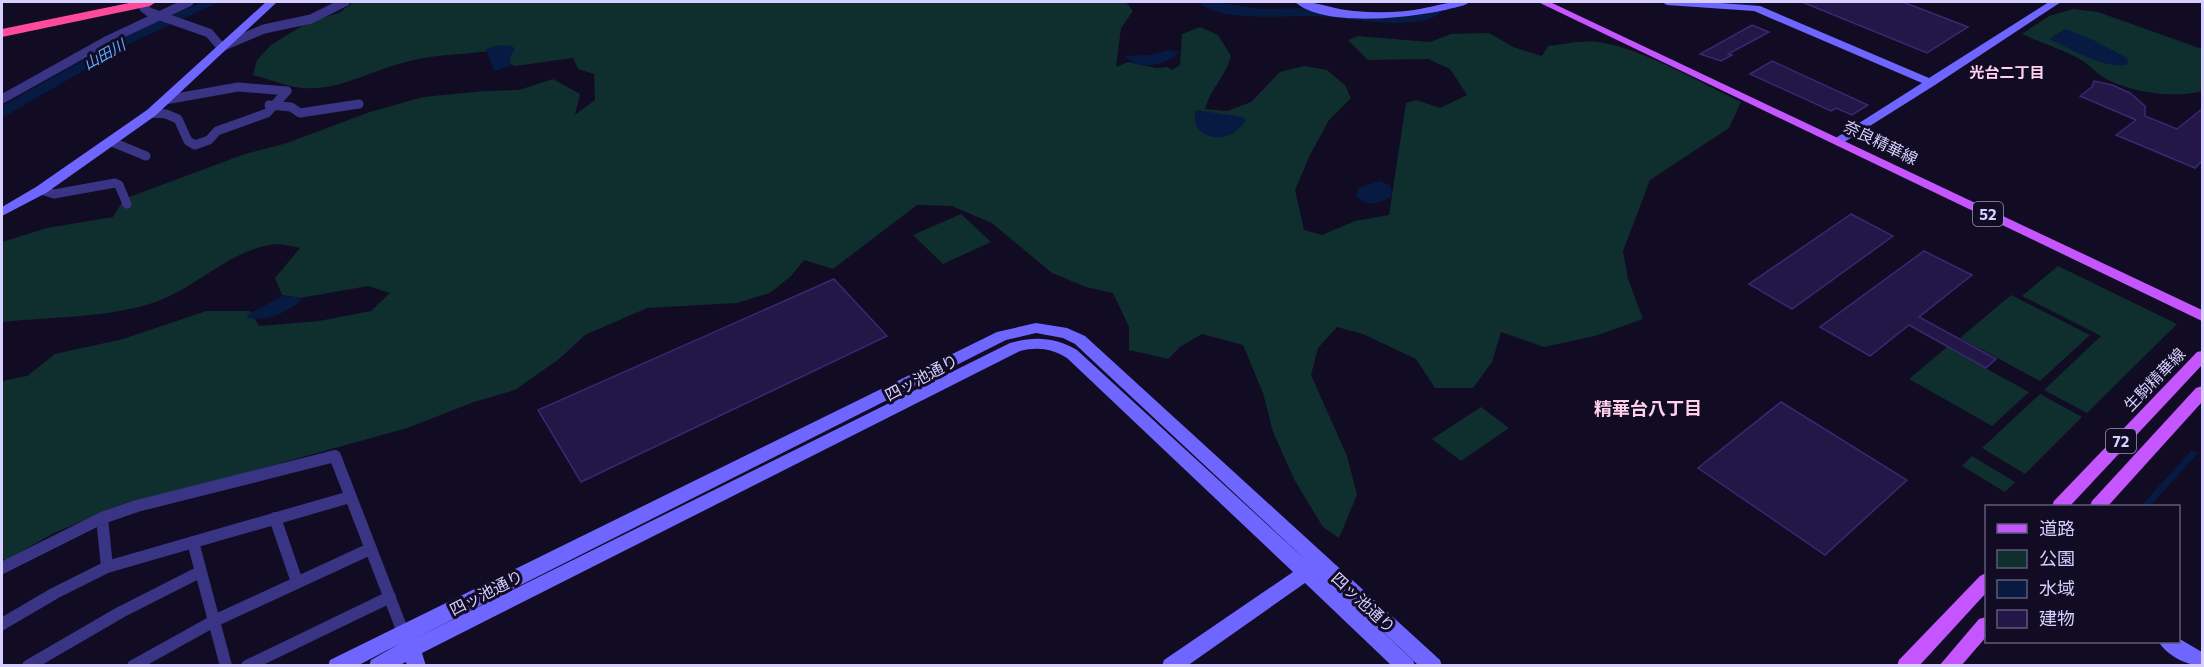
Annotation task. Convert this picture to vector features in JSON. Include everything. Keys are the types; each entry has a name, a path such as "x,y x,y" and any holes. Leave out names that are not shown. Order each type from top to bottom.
{"highway":[{"path":"2,33 147,2"}],"main road":[{"name":"奈良精華線","path":"1551,3 2202,308"},
{"name":"奈良精華線","path":"1842,140 2202,316"},
{"name":"生駒精華線","path":"2062,505 2202,356"},
{"name":"72","path":"2100,505 2202,392"},
{"path":"1906,666 1985,582"},
{"path":"1948,666 1985,626"}],"street":[{"path":"147,2 144,8 159,16 209,33 221,47"},
{"path":"2,99 54,69 189,2"},
{"path":"2,212 41,190 151,113 272,2"},
{"path":"221,47 264,29 311,19 345,2"},
{"path":"1300,2 1321,9 1393,15 1410,14 1465,2"},
{"path":"1667,2 1756,8 1931,83"},
{"path":"1842,140 2056,2"},
{"path":"151,113 166,114 178,119 188,141 195,145 209,140 217,131 261,116 287,91 238,87 165,100"},
{"path":"270,105 294,108 300,113 359,104"},
{"path":"112,142 146,156"},
{"path":"41,190 54,194 115,183 119,185 127,204"},
{"name":"四ッ池通り","path":"378,666 739,468 1002,336 1036,328 1067,333 1080,340 1314,567 1406,666"},
{"path":"3,566 102,518 160,500 335,456 410,649"},
{"path":"2,624 64,588 107,567 350,497"},
{"path":"102,518 107,567"},
{"path":"275,518 297,582"},
{"path":"193,542 226,666"},
{"path":"133,666 214,621 370,549"},
{"path":"1171,666 1314,567"},
{"name":"四ッ池通り","path":"1314,567 1433,666"},
{"path":"28,666 121,612 200,572"},
{"path":"247,666 390,597"},
{"path":"2171,643 2202,662"},
{"name":"四ッ池通り","path":"337,666 410,649"}],"green space":[{"path":"353,2 1126,2 1133,11 1121,28 1116,67 1128,62 1156,68 1168,67 1172,70 1180,65 1182,34 1200,27 1218,35 1231,56 1205,109 1227,111 1251,102 1280,72 1304,66 1327,70 1345,85 1351,98 1329,120 1295,190 1304,230 1322,235 1355,221 1389,215 1406,103 1416,100 1440,108 1467,95 1450,69 1428,59 1368,60 1348,40 1358,36 1430,42 1451,34 1489,33 1513,47 1542,56 1548,46 1583,42 1604,43 1656,60 1741,102 1729,128 1650,180 1623,251 1628,279 1643,319 1595,336 1544,347 1501,332 1492,362 1473,388 1435,388 1416,359 1363,334 1337,327 1318,348 1311,375 1347,456 1357,495 1339,538 1323,527 1295,481 1273,432 1263,393 1243,345 1202,334 1180,347 1168,359 1129,350 1129,327 1113,293 1086,287 1052,273 992,223 952,206 917,205 833,269 804,260 791,276 770,293 737,303 647,308 585,335 559,359 515,390 474,402 407,428 101,513 52,534 7,560 2,559 2,381 27,376 55,354 123,339 206,311 250,311 259,326 319,321 371,311 390,293 368,286 300,298 282,295 275,278 300,248 273,244 238,256 178,292 146,305 92,315 2,322 2,242 47,228 113,217 124,199 245,154 287,143 370,112 423,97 519,90 553,79 580,94 575,115 595,100 594,74 578,69 573,58 515,66 504,61 502,49 418,59 342,83 316,88 291,86 253,75 257,60 271,45 310,21 339,13"},
{"path":"2073,9 2098,12 2202,49 2202,91 2166,94 2125,87 2103,77 2071,54 2022,34 2049,16"},
{"path":"961,214 991,242 943,264 913,235"},
{"path":"2058,266 2177,324 2087,413 2044,390 2101,336 2022,296"},
{"path":"2011,295 2090,335 2040,381 1960,338"},
{"path":"1947,347 2029,392 1992,426 1909,379"},
{"path":"2040,394 2082,417 2025,474 1982,448"},
{"path":"1481,407 1509,428 1461,461 1432,439"},
{"path":"1972,456 2015,482 2005,492 1962,466"}],"water":[{"name":"山田川","path":"202,2 219,2 131,43 2,118 2,106 131,33"},
{"path":"2065,29 2093,40 2127,58 2128,64 2099,62 2049,39"},
{"path":"498,45 512,46 515,49 510,57 511,66 494,71 486,49"},
{"path":"1169,50 1180,52 1168,60 1153,65 1138,64 1125,56 1149,55"},
{"path":"1196,110 1243,117 1246,120 1232,134 1211,136 1205,134 1196,125"},
{"path":"1380,181 1390,186 1392,194 1390,198 1368,203 1356,196 1358,188"},
{"path":"282,296 297,297 301,301 270,318 248,318 247,315"},
{"path":"2192,450 2198,453 2151,505 2142,505"}],"building":[{"path":"1802,2 1903,2 1968,27 1927,53"},
{"path":"1752,25 1769,32 1728,54 1732,55 1721,61 1700,54"},
{"path":"1772,61 1868,105 1852,115 1836,108 1831,111 1750,74"},
{"path":"2094,81 2112,85 2130,93 2145,106 2145,116 2177,129 2202,109 2202,161 2195,168 2116,135 2136,120 2080,96 2092,87"},
{"path":"1851,214 1893,236 1792,309 1749,284"},
{"path":"1924,251 1972,275 1919,317 1996,359 1986,368 1909,325 1870,356 1820,327"},
{"path":"834,279 887,336 581,482 538,410"},
{"path":"1781,402 1907,480 1825,555 1698,468"}],"waterway":[{"path":"1206,2 1228,9 1260,13 1317,12 1392,19 1421,16 1435,11"},
{"path":"1726,2 1751,3"}],"district":[{"name":"光台二丁目","path":"2007,72"},
{"name":"精華台八丁目","path":"1648,408"}]}
